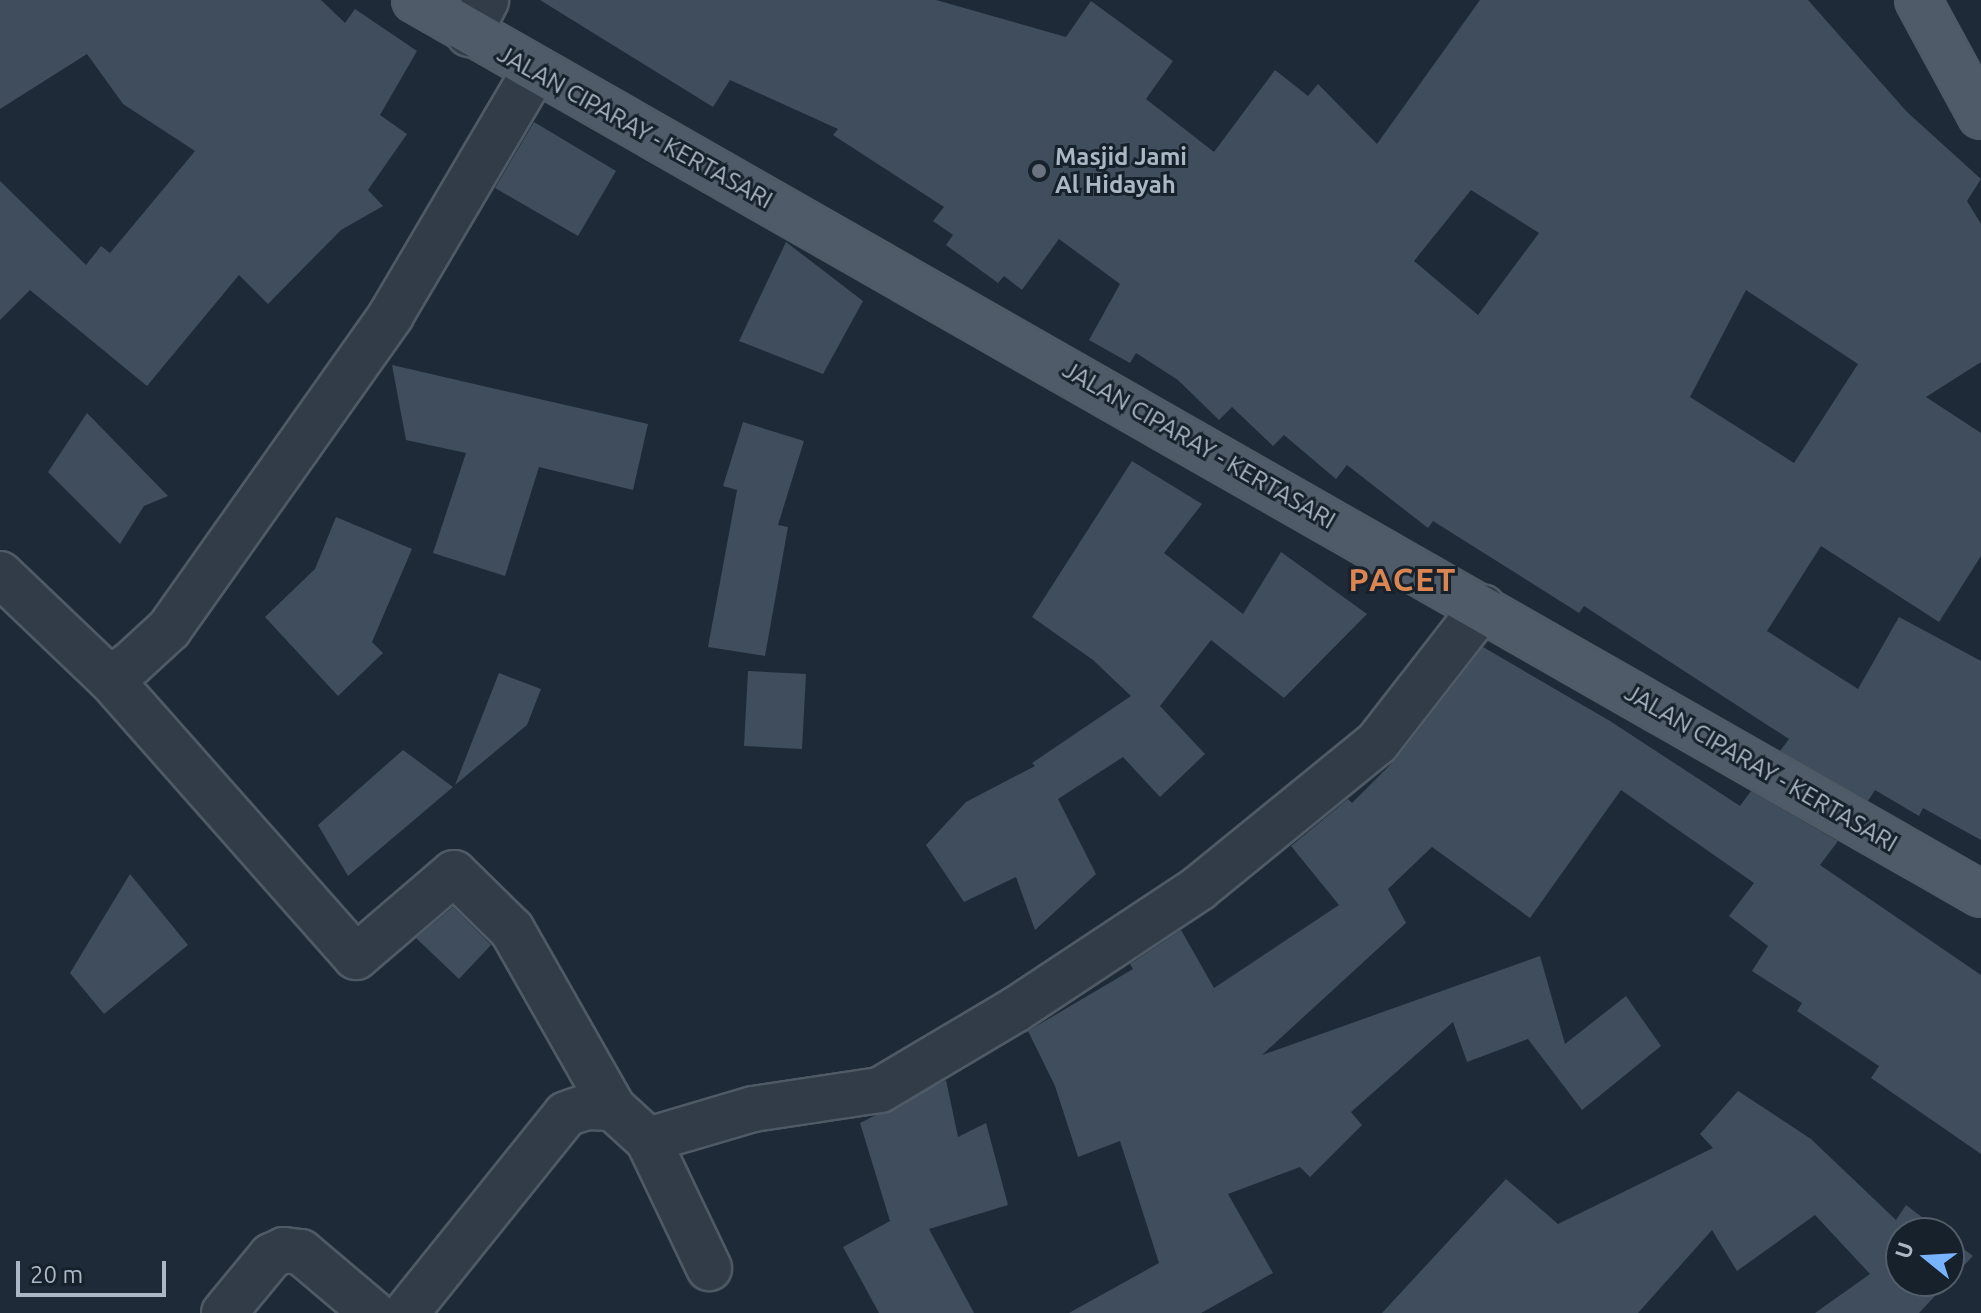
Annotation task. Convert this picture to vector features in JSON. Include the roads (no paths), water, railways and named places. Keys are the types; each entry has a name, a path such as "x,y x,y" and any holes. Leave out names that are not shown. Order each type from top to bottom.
{"main road":[{"name":"JALAN CIPARAY - KERTASARI","path":"415,0 477,17 535,71 1483,607 1981,894"},
{"path":"1918,0 1981,116"}],"street":[{"path":"110,679 169,629 391,315 535,71"},
{"path":"0,574 110,679 356,957 454,873 512,930 613,1108 648,1140 709,1268"},
{"path":"648,1140 753,1109 880,1090 1015,1010 1199,888 1377,743 1483,607"},
{"path":"406,1313 566,1114 586,1107 613,1108"},
{"path":"224,1313 271,1256 284,1250 301,1252 373,1313"}],"place":[{"name":"Masjid Jami Al Hidayah","path":"1039,171"}],"district":[{"name":"PACET","path":"1403,579"}]}
